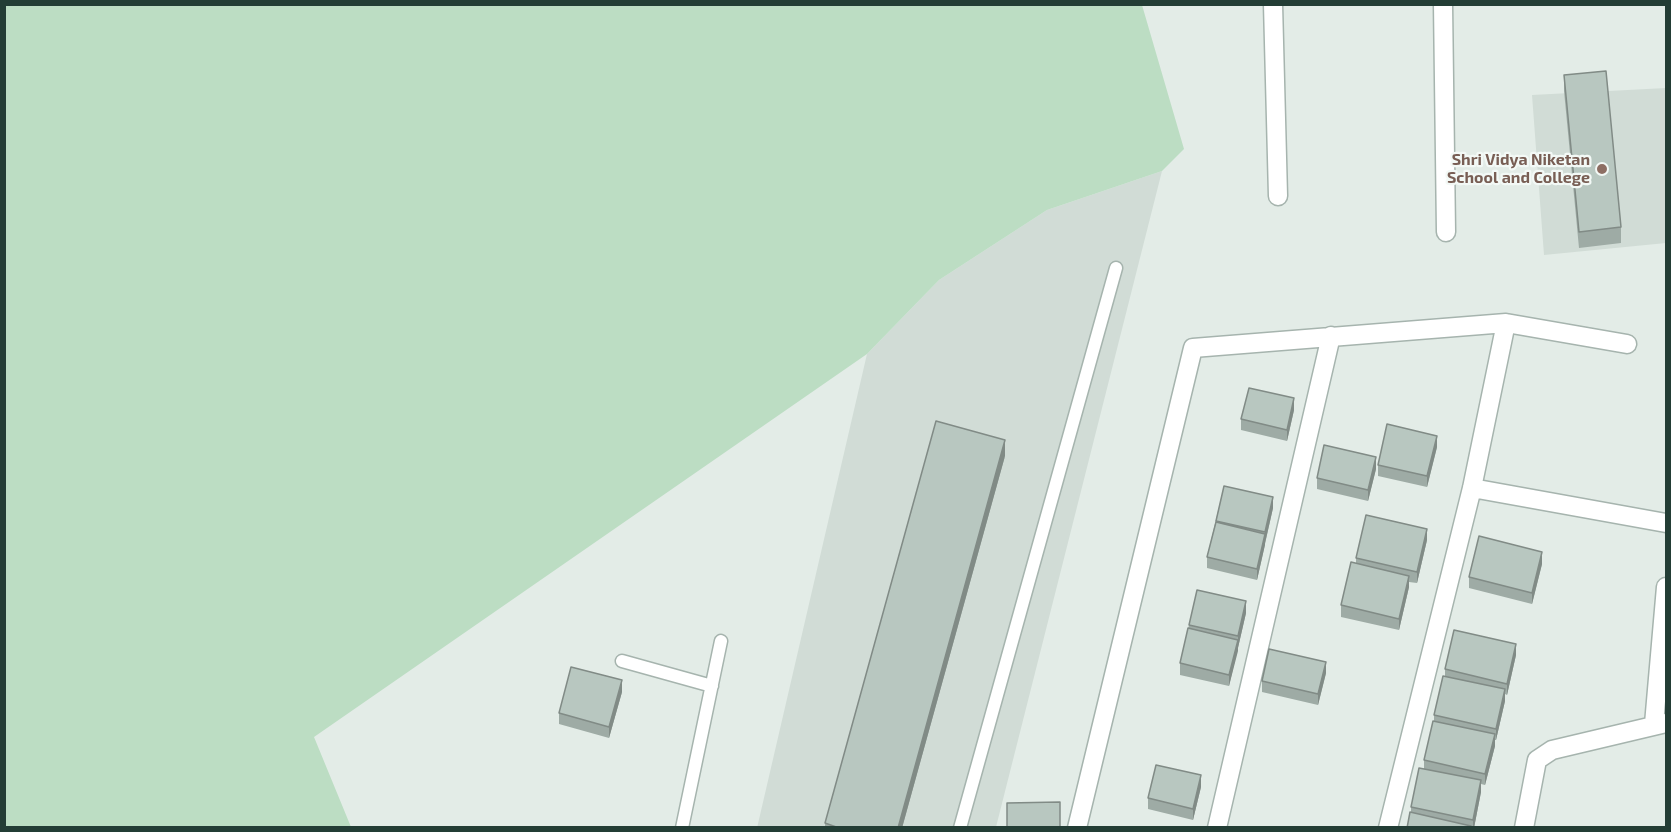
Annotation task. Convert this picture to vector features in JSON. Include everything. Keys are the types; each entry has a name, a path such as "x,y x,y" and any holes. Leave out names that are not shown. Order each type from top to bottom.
{"street":[{"path":"1273,4 1278,195"},
{"path":"1443,4 1446,232"},
{"path":"1388,828 1472,488 1506,323"},
{"path":"1077,828 1193,348 1506,323 1627,344"},
{"path":"1217,828 1331,336"},
{"path":"1472,488 1666,523"},
{"path":"1524,828 1537,760 1552,750 1660,723 1666,587"}],"lane":[{"path":"960,828 1116,268"},
{"path":"682,828 721,641"},
{"path":"622,661 712,686"}],"shaded area":[{"name":"Shri Vidya Niketan School and College","path":"1666,88 1666,243 1544,255 1532,95"},
{"path":"1162,171 996,827 757,828 867,354 939,280 1047,210"}],"green space":[{"path":"5,4 1142,5 1184,149 1162,171 1047,210 939,280 867,354 314,737 351,827 5,827"}],"building":[{"path":"1606,71 1621,227 1579,232 1564,75"},
{"path":"1249,388 1294,398 1287,430 1241,419"},
{"path":"936,421 1005,440 898,828 839,828 825,823"},
{"path":"1387,424 1437,436 1427,476 1378,465"},
{"path":"1324,445 1376,457 1368,490 1317,478"},
{"path":"1224,486 1273,497 1265,532 1216,521"},
{"path":"1366,515 1427,529 1417,572 1356,558"},
{"path":"1216,522 1265,534 1257,569 1207,557"},
{"path":"1479,536 1542,552 1532,593 1469,577"},
{"path":"1351,562 1409,576 1399,619 1341,605"},
{"path":"1197,590 1246,601 1238,636 1189,625"},
{"path":"1188,628 1238,640 1229,675 1180,663"},
{"path":"1454,630 1516,644 1507,684 1445,669"},
{"path":"1269,649 1326,662 1318,694 1262,681"},
{"path":"571,667 622,680 609,727 559,713"},
{"path":"1443,676 1505,689 1496,729 1434,715"},
{"path":"1433,721 1495,734 1485,774 1424,760"},
{"path":"1156,765 1201,775 1193,809 1148,798"},
{"path":"1419,768 1481,780 1473,820 1411,807"},
{"path":"1060,802 1060,828 1007,828 1007,803"},
{"path":"1410,812 1471,826 1471,828 1407,828"}],"place":[{"name":"Shri Vidya Niketan School and College","path":"1602,169"}]}
